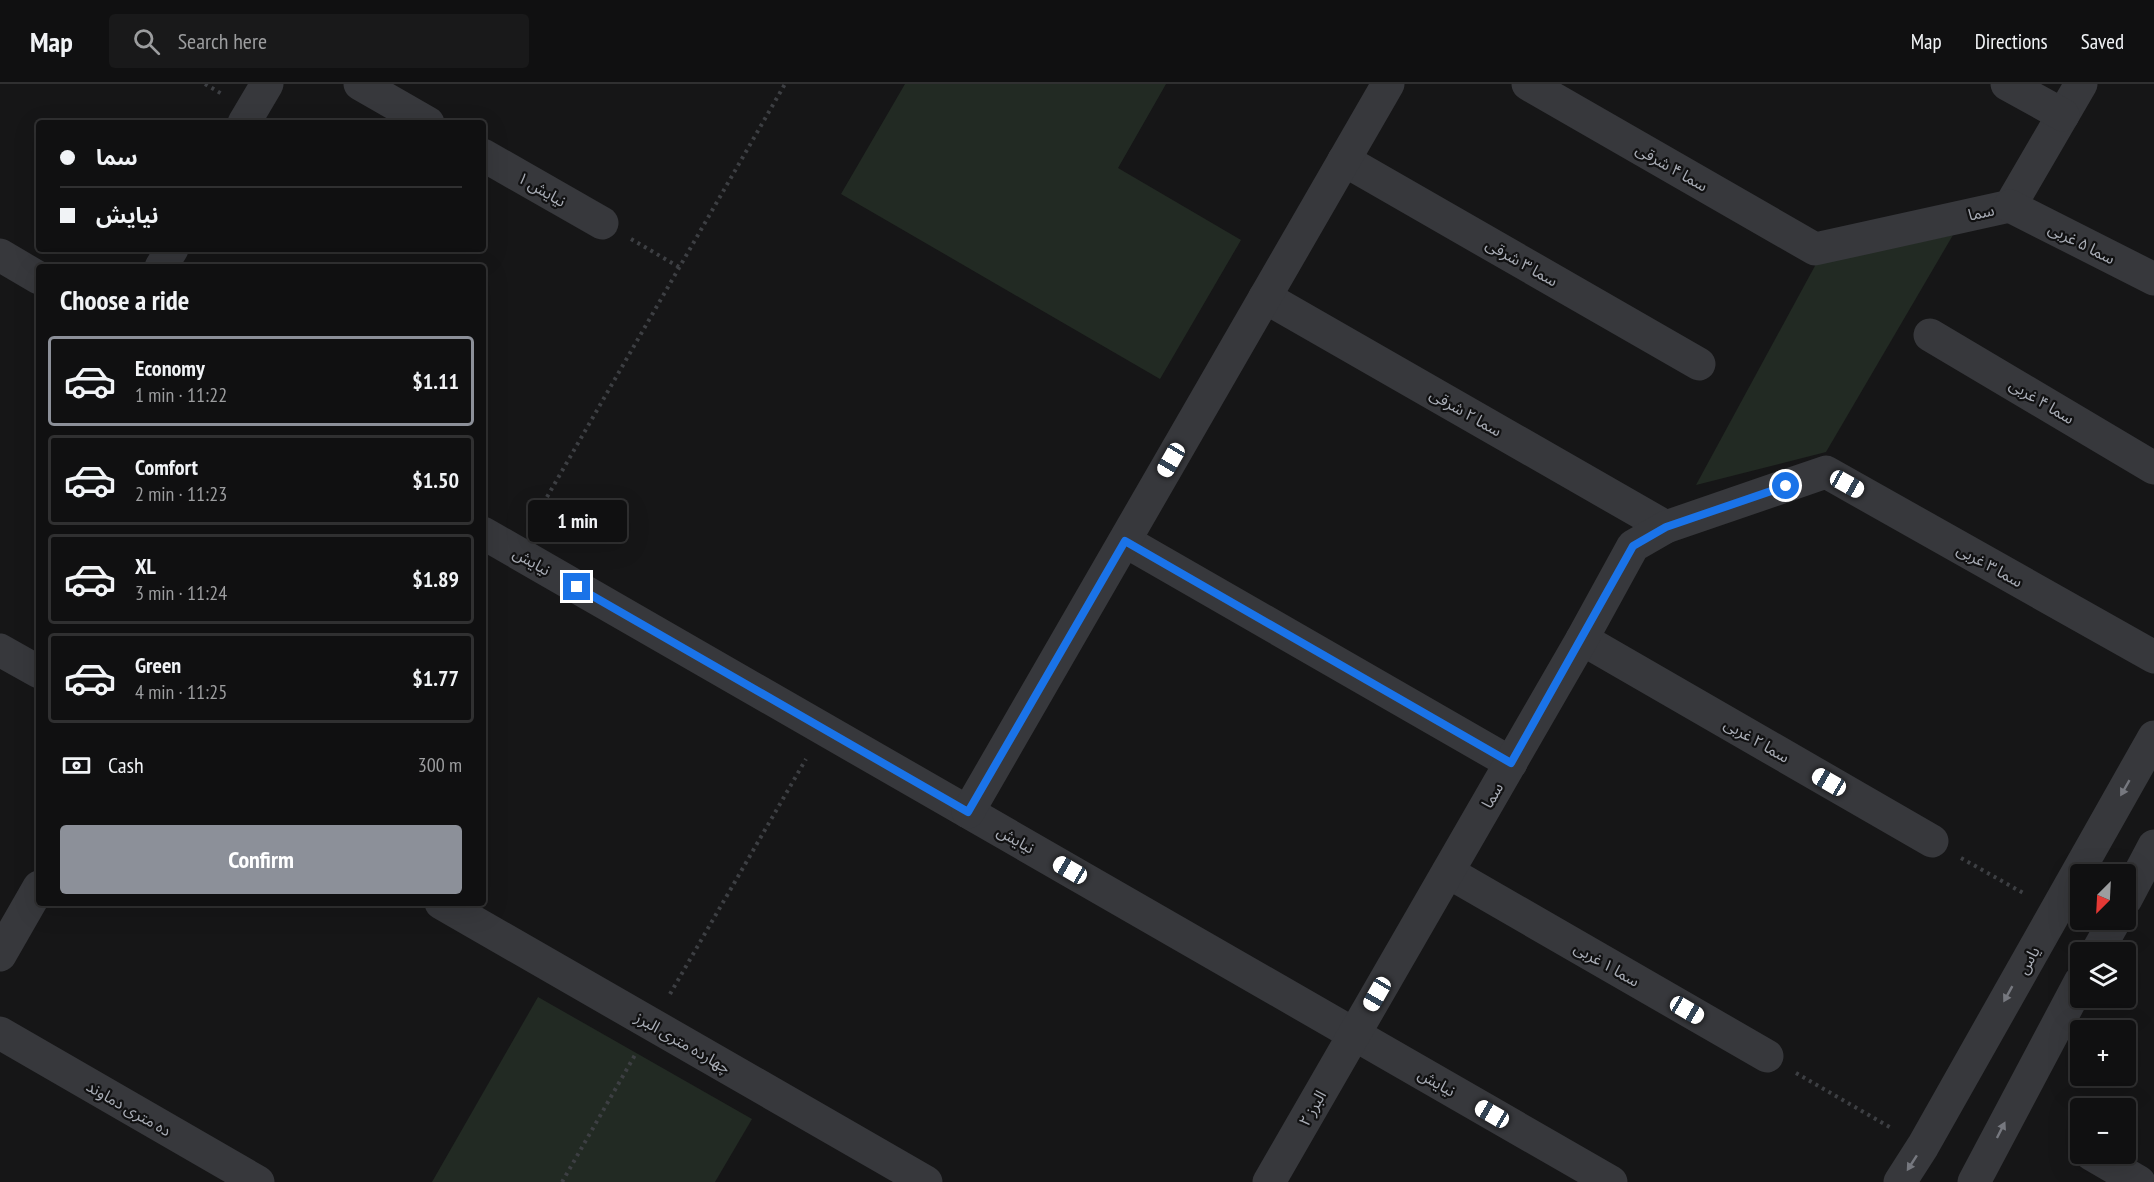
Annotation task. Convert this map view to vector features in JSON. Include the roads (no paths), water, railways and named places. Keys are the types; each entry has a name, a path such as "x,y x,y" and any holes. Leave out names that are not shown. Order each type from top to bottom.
{"street":[{"path":"246,120 267,84"},
{"path":"360,84 423,120"},
{"path":"968,812 1388,84"},
{"name":"سما ۴ شرقی","path":"1528,84 1815,249"},
{"path":"2007,84 2063,115"},
{"name":"سما","path":"1815,249 2010,206 2081,84"},
{"name":"نیایش ۱","path":"486,156 602,223"},
{"name":"سما ۳ شرقی","path":"1344,160 1699,364"},
{"name":"سما ۵ غربی","path":"2010,206 2154,279"},
{"path":"0,255 36,276"},
{"name":"سما ۲ شرقی","path":"1265,297 1666,527"},
{"name":"سما ۴ غربی","path":"1930,335 2154,468"},
{"name":"سما","path":"1354,1034 1582,639 1633,546 1666,527 1826,472"},
{"name":"سما ۳ غربی","path":"1826,472 2154,657"},
{"name":"نیایش","path":"486,535 1611,1182"},
{"path":"1125,541 1511,763"},
{"name":"سما ۲ غربی","path":"1582,639 1932,841"},
{"path":"0,650 36,670"},
{"name":"یاس","path":"1900,1182 1923,1146 2154,737"},
{"path":"2136,880 2154,846"},
{"name":"سما ۱ غربی","path":"1448,872 1767,1056"},
{"path":"0,955 36,892"},
{"name":"چهارده متری البرز","path":"446,906 926,1182"},
{"path":"1974,1182 2070,1001"},
{"name":"ده متری دماوند","path":"0,1033 258,1182"},
{"name":"البرز ۲","path":"1269,1182 1354,1034"},
{"path":"2108,1164 2139,1182"}]}
